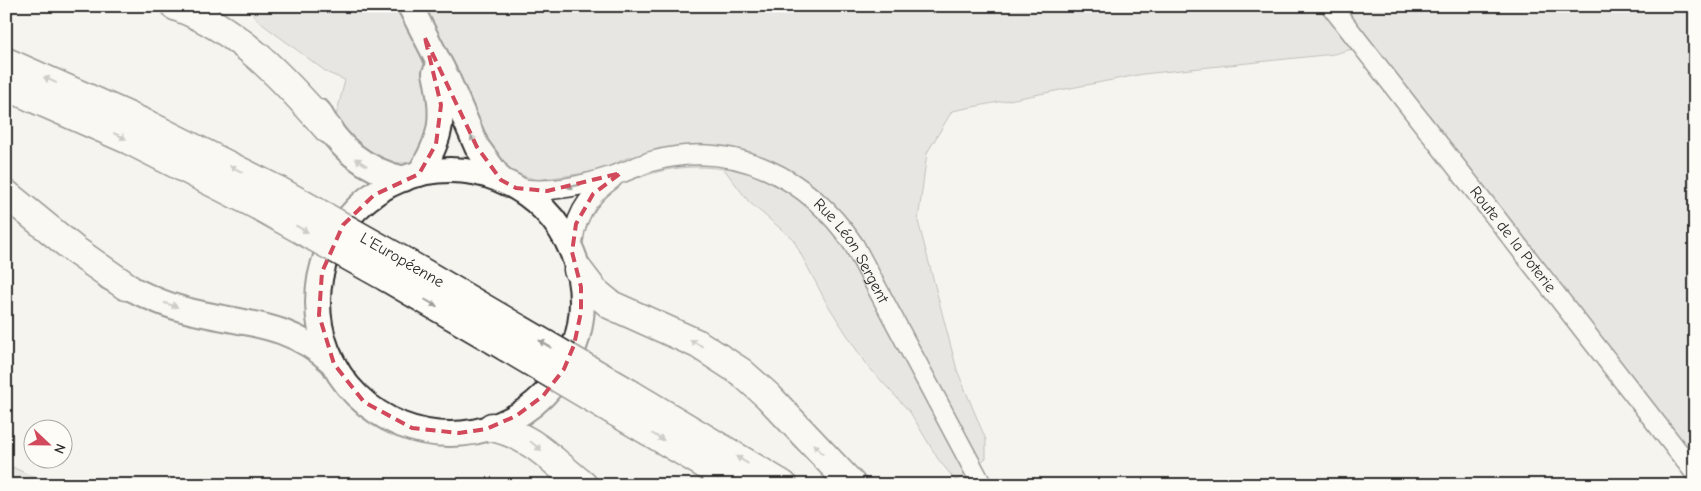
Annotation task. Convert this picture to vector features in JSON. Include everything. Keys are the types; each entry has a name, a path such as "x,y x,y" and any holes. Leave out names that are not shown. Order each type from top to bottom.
{"highway":[{"path":"175,6 214,25 253,52 294,91 328,129"},
{"name":"L'Européenne","path":"6,62 148,125 269,199 514,338 624,404 740,485"},
{"name":"L'Européenne","path":"6,86 269,199"},
{"path":"6,194 76,251 126,286"},
{"path":"575,261 594,290 611,305 698,344 741,372 768,396 852,485"},
{"name":"L'Européenne","path":"624,404 783,485"},
{"path":"492,427 513,432 531,442 584,485"}],"main road":[{"path":"207,6 244,32 273,57 316,107 328,129 346,151 360,162 379,171 411,176"},
{"path":"410,6 452,89 477,147 490,168 547,212 562,231 575,261 582,295 580,320 574,346 564,369 530,407 492,427 451,434 428,432 405,426 384,416 364,402 348,384 334,364 324,341 319,315 319,289 327,256 343,225 360,206 381,190 411,176 441,170 464,171 509,184"},
{"path":"411,176 436,144 442,116 439,88 425,38"},
{"path":"6,207 62,249 126,286 181,309 285,331 310,345 334,364"}],"street":[{"name":"Route de la Poterie","path":"1330,6 1695,473"},
{"name":"Rue Léon Sergent","path":"621,173 645,163 665,158 689,156 724,157 766,169 787,179 813,197 829,212 857,250 982,485"},
{"path":"509,184 538,191 556,190 621,173"},
{"path":"575,261 576,224 582,209 593,194 621,173"}],"highlighted area":[{"path":"425,38 477,147 501,180 516,188 547,191 621,173 593,194 576,224 572,252 581,287 581,312 574,345 564,369 543,396 516,416 486,429 459,433 412,428 364,402 334,364 319,315 322,272 343,225 374,195 419,174 436,144 441,105"}],"shaded area":[{"path":"247,6 399,6 425,68 432,101 431,133 418,161 389,162 379,159 361,147 336,116 345,80 328,73 258,21"},
{"path":"423,6 1695,6 1695,477 1356,48 1334,54 1143,74 952,111 927,153 918,221 957,370 986,440 986,458 956,481 938,459 910,412 865,363 826,302 793,239 749,202 724,169 681,168 660,171 639,178 631,156 599,171 537,180 509,171 492,153"},
{"path":"6,464 50,485 6,485"}],"waterway":[{"path":"1675,6 1695,12"}]}
